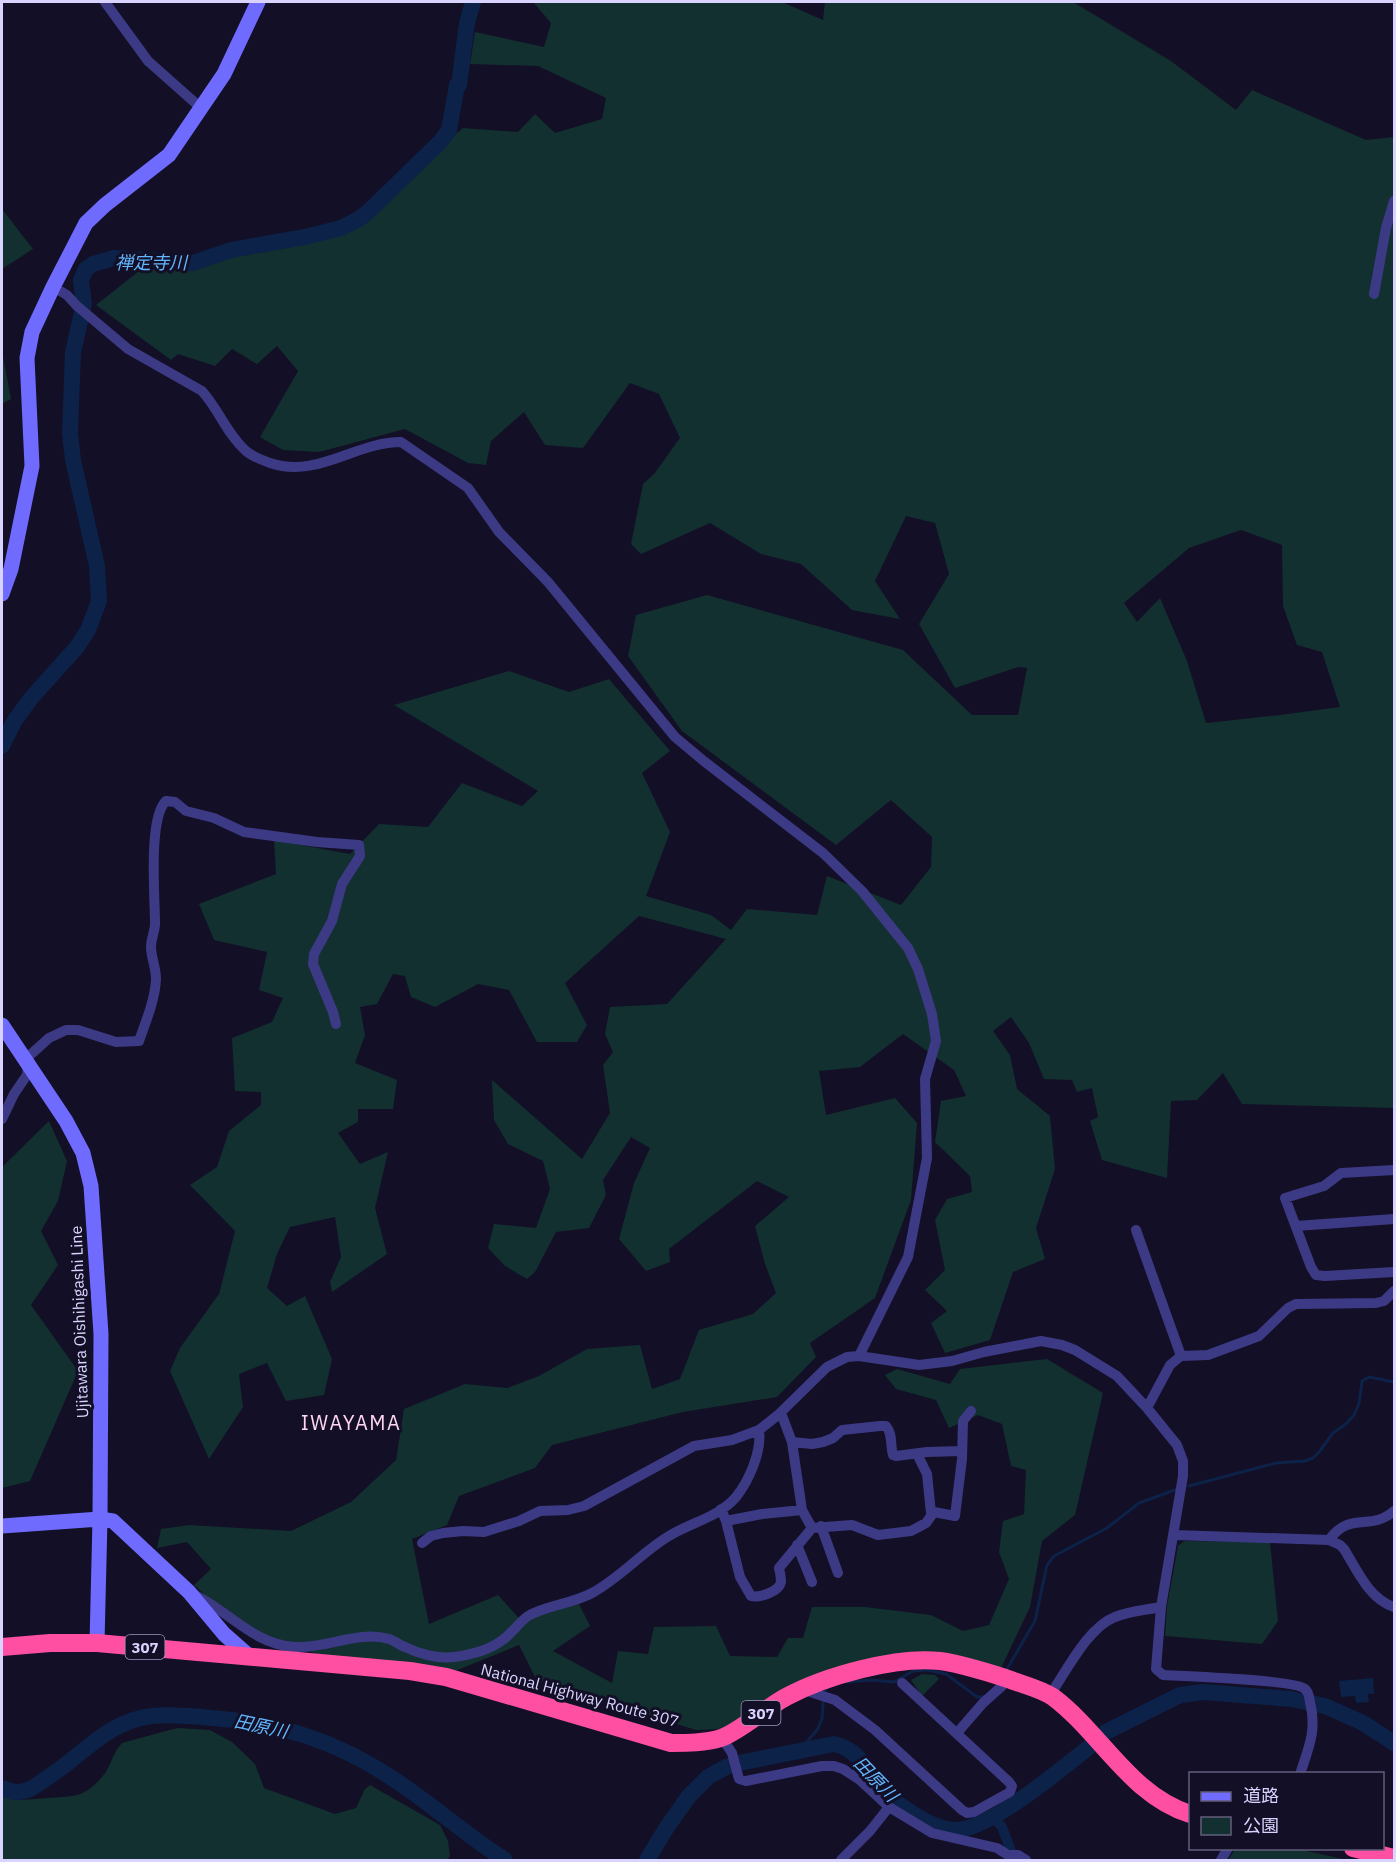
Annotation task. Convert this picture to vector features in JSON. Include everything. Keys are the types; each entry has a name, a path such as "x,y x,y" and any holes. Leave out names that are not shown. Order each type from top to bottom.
{"highway":[{"name":"National Highway Route 307","path":"2,1647 97,1642 410,1671 446,1677 671,1743 727,1746 786,1696 810,1692 839,1674 910,1661 940,1661 1007,1678 1050,1695 1073,1714 1106,1751 1145,1789 1165,1803 1189,1813"},
{"path":"1361,1850 1395,1858"}],"main road":[{"path":"2,594 11,569 32,466 27,358 32,332 86,223 105,204 166,158 224,74 258,2"},
{"name":"Ujitawara Oishihigashi Line","path":"2,1024 66,1121 83,1153 91,1186 101,1334 97,1642"},
{"path":"2,1526 100,1519 113,1521 189,1592 224,1634 249,1656"}],"street":[{"path":"105,2 148,61 201,108"},
{"path":"1374,294 1386,228 1395,201"},
{"path":"53,287 67,295 128,349 202,391 211,401 237,443 257,458 279,466 312,467 371,446 401,442 468,488 499,532 548,582 675,737 823,853 862,891 908,948 918,969 932,1014 936,1041 925,1079 927,1158 908,1257 859,1356"},
{"path":"2,1119 14,1094 27,1075 29,1056 49,1038 66,1030 78,1030 116,1042 139,1041 150,1009 156,977 151,947 155,926 153,880 158,818 161,806 166,801 175,802 186,811 214,818 244,832 317,842 360,845 360,856 342,884 332,921 314,954 313,964 333,1011 336,1024"},
{"path":"1394,1272 1316,1275 1285,1198 1324,1186 1341,1173 1395,1170"},
{"path":"1296,1226 1395,1219"},
{"path":"1136,1230 1181,1356"},
{"path":"1147,1408 1170,1365 1181,1356 1208,1355 1258,1336 1288,1308 1296,1304 1376,1303 1384,1301 1395,1291"},
{"path":"422,1543 431,1536 443,1533 484,1532 519,1521 540,1511 568,1510 584,1506 694,1446 732,1440 759,1430 781,1413 826,1367 847,1357 859,1356 919,1365 952,1361 1041,1341 1062,1345 1075,1350 1117,1376 1177,1445 1183,1461 1183,1476 1161,1606 1155,1666 1160,1674 1298,1685 1305,1689 1312,1709 1314,1732 1300,1772"},
{"path":"931,1513 938,1511 956,1516 963,1421 971,1410"},
{"path":"781,1413 792,1442 802,1510 817,1527 837,1573"},
{"path":"792,1442 812,1444 824,1442 842,1430 886,1426 890,1431 893,1455 962,1451"},
{"path":"189,1592 205,1599 249,1632 267,1641 293,1647 310,1647 365,1637 389,1639 426,1655 453,1657 483,1650 501,1641 528,1617 592,1593 669,1535 700,1522 735,1499 754,1462 760,1438 759,1430"},
{"path":"721,1509 740,1577 751,1596 755,1598 779,1586 781,1582 779,1568 797,1545 817,1527 856,1525 878,1535 917,1529 926,1523 931,1513 927,1474 917,1454"},
{"path":"726,1521 802,1510"},
{"path":"1329,1540 1346,1524 1380,1520 1395,1511"},
{"path":"1174,1535 1329,1540 1340,1545 1372,1593 1388,1605 1395,1607"},
{"path":"797,1545 812,1582"},
{"path":"1050,1695 1099,1626 1115,1617 1161,1606"},
{"path":"957,1733 1007,1678"},
{"path":"810,1692 830,1698 876,1730 967,1813 974,1812 1010,1792 1012,1786 902,1683"},
{"path":"727,1746 739,1779 746,1781 822,1766 834,1766 860,1780 888,1807 932,1833 997,1848 1008,1855 1018,1855 1026,1860"},
{"path":"841,1860 870,1831 888,1807"}],"green space":[{"path":"533,2 782,2 823,20 825,2 1073,2 1171,61 1236,110 1252,90 1366,140 1394,137 1394,1108 1242,1104 1223,1073 1197,1100 1171,1101 1167,1178 1102,1160 1090,1121 1098,1117 1092,1088 1077,1092 1072,1080 1044,1079 1029,1043 1011,1017 993,1031 1010,1055 1017,1089 1050,1116 1055,1169 1036,1228 1045,1259 1013,1272 990,1340 945,1353 931,1323 947,1311 925,1290 945,1270 935,1220 947,1199 972,1192 970,1176 935,1142 941,1101 966,1096 954,1070 903,1034 860,1067 819,1071 826,1115 895,1098 917,1123 911,1200 875,1298 810,1343 816,1357 777,1397 683,1412 552,1445 535,1468 459,1496 447,1525 412,1539 429,1624 498,1595 519,1618 579,1604 590,1626 553,1651 612,1683 618,1651 648,1654 654,1627 716,1626 730,1656 777,1657 788,1638 803,1638 812,1607 865,1607 931,1615 963,1631 989,1625 1009,1579 999,1552 1003,1521 1024,1514 1026,1470 1011,1466 1002,1424 978,1415 949,1428 936,1400 896,1389 885,1375 897,1369 950,1384 960,1369 1047,1359 1103,1393 1075,1515 1042,1541 1030,1607 1001,1668 921,1653 722,1729 696,1730 602,1701 562,1696 535,1677 519,1645 450,1673 318,1654 250,1637 194,1585 211,1569 187,1542 157,1548 161,1529 189,1525 291,1531 351,1502 396,1460 404,1409 465,1384 507,1388 539,1376 587,1349 640,1345 652,1389 680,1379 699,1330 753,1314 776,1293 765,1264 755,1226 789,1197 757,1181 669,1249 670,1262 646,1271 619,1239 634,1183 650,1148 631,1137 603,1180 606,1195 589,1228 556,1232 535,1272 527,1279 505,1266 488,1248 494,1224 536,1228 550,1189 543,1161 508,1144 494,1120 492,1080 582,1159 610,1113 603,1065 613,1052 605,1034 610,1007 667,1004 726,939 639,916 565,983 587,1025 577,1042 537,1042 509,990 478,984 435,1007 411,997 405,976 393,974 377,1004 360,1007 365,1035 355,1063 397,1080 393,1109 358,1109 358,1122 338,1133 360,1164 388,1152 375,1208 387,1254 332,1292 330,1282 341,1257 335,1217 290,1227 277,1254 267,1288 287,1306 305,1296 332,1359 324,1395 286,1401 267,1363 239,1374 243,1407 209,1459 170,1371 180,1348 219,1294 235,1231 190,1185 217,1167 229,1131 261,1105 261,1092 235,1091 232,1038 272,1022 283,998 259,990 267,952 214,940 199,904 276,874 274,840 350,854 379,824 428,827 462,783 522,806 538,791 394,705 509,671 569,692 609,679 670,751 642,773 670,832 646,896 711,915 731,930 747,909 817,915 827,876 901,905 931,867 932,837 891,800 836,845 682,731 628,656 636,615 707,595 903,650 972,715 1018,715 1027,668 1018,667 955,688 919,624 949,574 935,523 906,516 875,581 900,619 852,610 801,564 761,554 710,523 641,554 631,544 643,484 654,474 680,438 659,394 630,383 583,448 545,445 524,412 491,441 486,465 468,463 405,429 319,452 283,450 260,437 298,371 277,346 257,364 232,349 215,366 178,354 171,360 96,305 139,271 333,238 463,128 518,132 535,114 555,133 602,119 606,98 538,66 470,64 475,32 544,47 551,23","holes":["1241,530 1282,545 1283,606 1297,645 1322,652 1340,707 1206,723 1187,661 1160,598 1137,622 1124,603 1189,548"]},
{"path":"2,209 33,249 2,269"},
{"path":"2,351 11,399 2,404"},
{"path":"49,1121 67,1161 58,1201 41,1231 58,1265 31,1305 78,1371 30,1481 2,1488 2,1167"},
{"path":"1184,1541 1270,1542 1278,1621 1262,1644 1165,1636 1167,1606 1178,1546"},
{"path":"922,1674 935,1675 939,1679 922,1696 911,1680"},
{"path":"177,1728 210,1730 232,1742 255,1764 264,1788 335,1814 356,1808 365,1789 370,1785 440,1825 448,1841 450,1856 447,1860 2,1860 2,1796 24,1800 82,1793 104,1774 122,1743"},
{"path":"1234,1850 1302,1850 1347,1860 1228,1860"}],"water":[{"path":"1373,1678 1374,1694 1368,1694 1369,1702 1356,1703 1355,1696 1341,1697 1339,1681"}],"waterway":[{"name":"禅定寺川","path":"2,746 15,720 32,697 77,647 88,630 99,601 97,566 73,460 70,433 73,352 84,304 81,280 86,269 93,264 114,258 193,263 231,250 341,228 359,219 440,142 449,130 457,85 459,85 467,23 473,2"},
{"path":"1189,1486 1276,1463 1305,1461 1313,1458 1333,1433 1354,1415 1359,1404 1362,1381 1369,1377 1394,1382"},
{"path":"1007,1669 1035,1621 1047,1565 1054,1556 1107,1528 1139,1503 1175,1490"},
{"path":"848,1682 871,1680 894,1682 913,1671 928,1670 946,1674 977,1697 985,1697"},
{"path":"799,1751 817,1730 822,1719 824,1691 827,1688"},
{"name":"田原川","path":"1106,1732 1180,1695 1203,1692 1291,1699 1325,1706 1363,1723 1394,1743"},
{"name":"田原川","path":"2,1788 18,1792 32,1788 108,1733 136,1719 174,1715 237,1720 307,1736 352,1755 409,1790 505,1860"},
{"name":"田原川","path":"647,1860 689,1796 708,1777 726,1767 744,1762 838,1745 857,1757 872,1780 899,1804 935,1825 957,1830 971,1827 1006,1809 1088,1748"},
{"path":"992,1816 1002,1827 1011,1851"}],"district":[{"name":"IWAYAMA","path":"351,1422"}]}
